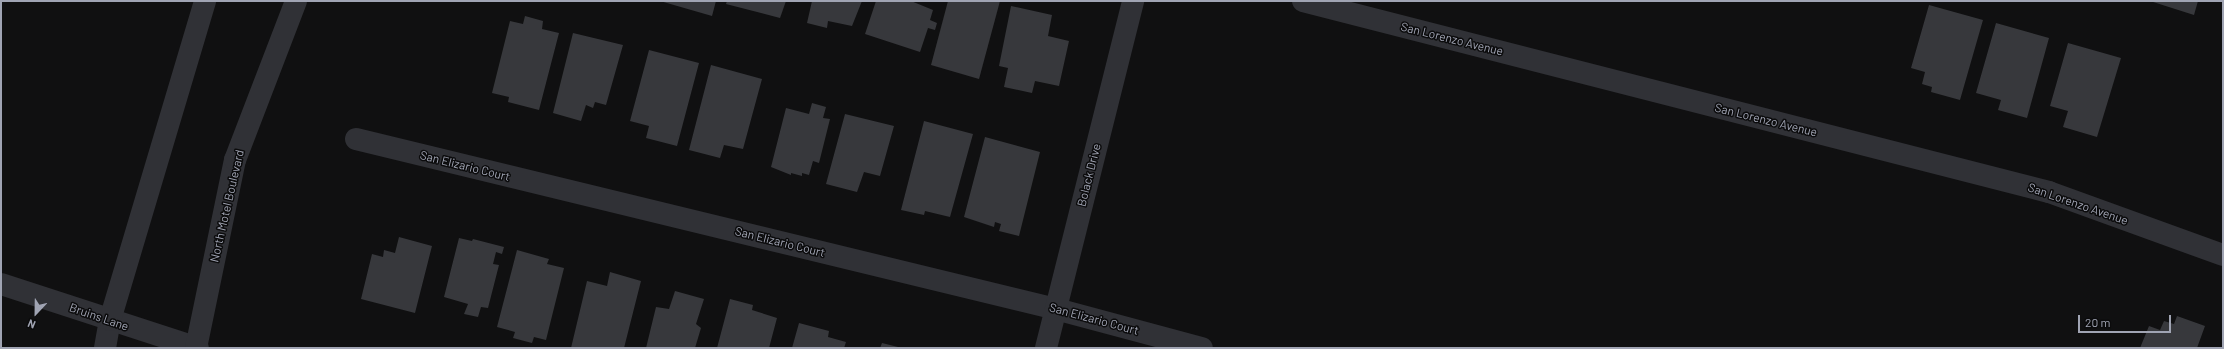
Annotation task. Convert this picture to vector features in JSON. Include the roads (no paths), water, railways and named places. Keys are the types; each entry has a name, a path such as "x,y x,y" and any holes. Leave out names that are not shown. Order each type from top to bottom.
{"street":[{"path":"105,348 110,320 205,1"},
{"name":"North Motel Boulevard","path":"197,348 235,160 296,1"},
{"name":"Bolack Drive","path":"1046,348 1133,1"},
{"name":"San Lorenzo Avenue","path":"1303,1 2049,192 2223,255"},
{"name":"San Elizario Court","path":"356,139 1056,309 1202,348"},
{"name":"Bruins Lane","path":"1,284 197,348"}]}
